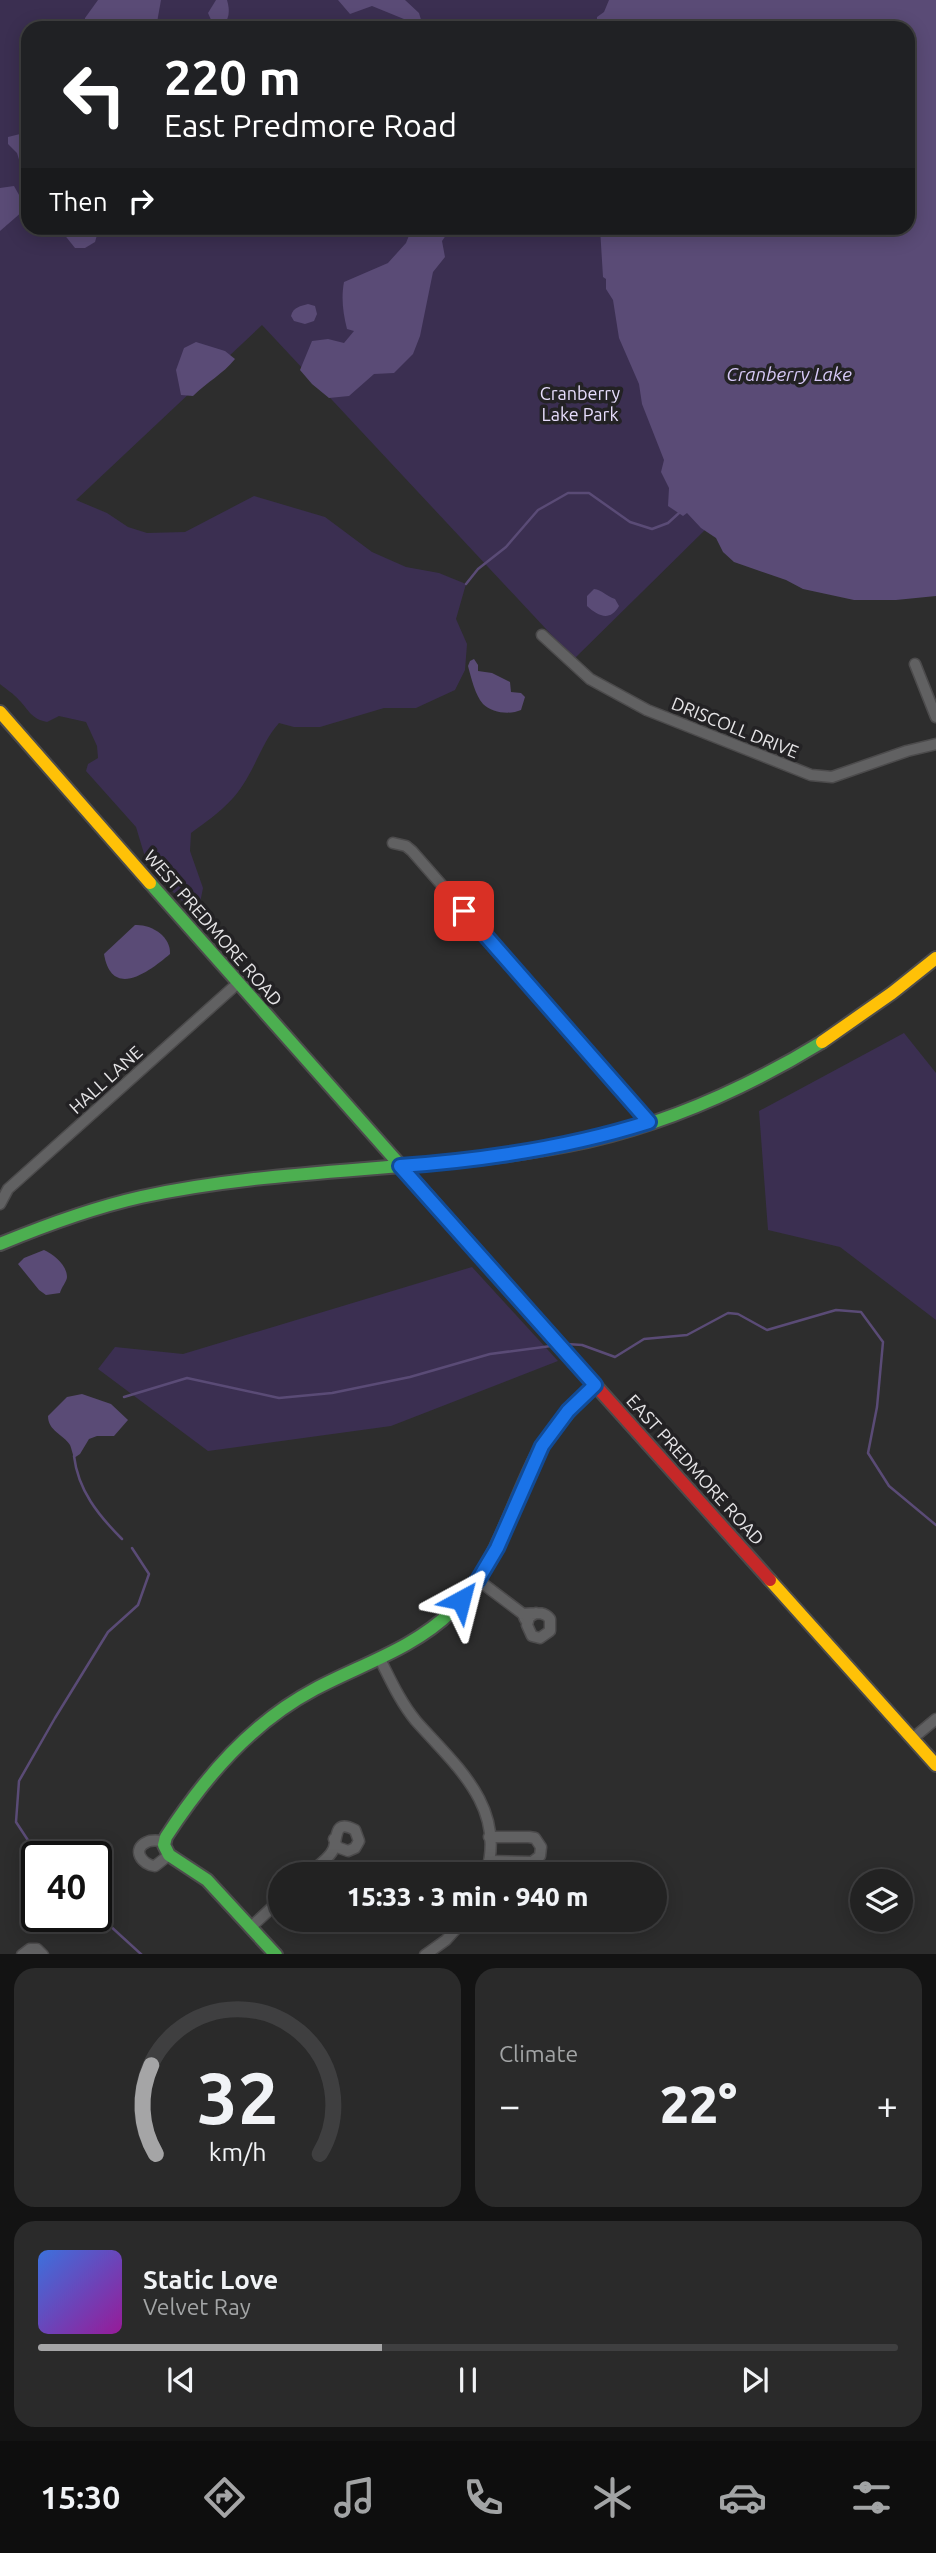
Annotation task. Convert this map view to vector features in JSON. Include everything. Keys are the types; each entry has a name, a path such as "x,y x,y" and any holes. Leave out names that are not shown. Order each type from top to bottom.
{"street":[{"name":"DRISCOLL DRIVE","path":"542,635 590,678 647,710 811,775 832,777 936,744"},
{"path":"915,664 936,717"},
{"name":"WEST PREDMORE ROAD","path":"0,712 400,1166"},
{"path":"393,843 406,846 412,851 649,1122"},
{"path":"1,1240 159,1193 237,1180 452,1163 537,1151 605,1136 733,1090 803,1055 860,1018 936,958"},
{"name":"HALL LANE","path":"0,1204 8,1189 238,984"},
{"name":"EAST PREDMORE ROAD","path":"400,1166 936,1765"},
{"path":"275,1954 207,1880 169,1855 165,1849 165,1841 200,1785 248,1736 297,1700 381,1661 425,1635 451,1612 478,1580 497,1548 542,1446 568,1411 595,1385"},
{"path":"478,1580 523,1614 529,1633 536,1637 548,1634 552,1627 550,1619 544,1614 523,1614"},
{"path":"527,1625 529,1618 536,1613"},
{"path":"381,1661 399,1696 415,1719 468,1779 482,1805 489,1837 489,1861 532,1862 540,1856 539,1843 535,1838 489,1837"},
{"path":"912,1739 936,1719"},
{"path":"321,1862 332,1852 352,1850 358,1845 359,1837 355,1830 344,1827 337,1831 332,1852"},
{"path":"334,1839 337,1847 344,1851"},
{"path":"165,1841 148,1841 141,1847 139,1855 143,1862 151,1866 169,1855"},
{"path":"251,1927 268,1911"},
{"path":"426,1954 453,1932"},
{"path":"23,1954 30,1949 37,1949 42,1954"}],"green space":[{"name":"Cranberry Lake Park","path":"0,0 636,0 607,21 21,21 21,235 699,235 843,394 574,659 262,325 76,500 107,513 128,527 147,533 185,532 254,496 325,517 372,552 406,567 439,573 466,584 456,619 467,644 465,670 455,690 416,708 384,708 320,727 294,727 279,723 235,796 191,833 190,851 203,888 199,908 187,906 148,867 136,827 86,771 88,764 98,758 97,746 86,722 59,716 47,722 37,719 0,684"},
{"path":"904,1033 936,1073 936,1320 840,1247 768,1230 759,1111"},
{"path":"472,1267 558,1361 391,1426 208,1451 98,1369 115,1347 183,1354"}],"water":[{"path":"98,0 161,0 157,21 85,21"},
{"path":"216,0 227,0 229,11 226,21 212,21 208,13"},
{"path":"338,0 405,0 419,13 421,21 409,21 372,6 350,14"},
{"name":"Cranberry Lake","path":"609,0 936,0 936,596 854,600 803,589 786,580 734,562 723,552 716,538 701,528 687,513 683,516 668,506 669,488 661,472 664,460 642,404 639,384 619,338 613,300 603,277 600,235 915,235 915,21 597,21 597,17 604,12"},
{"path":"21,134 21,166 17,153 8,144 8,137"},
{"path":"14,186 21,198 21,213 0,231 0,188"},
{"path":"65,235 97,235 95,242 85,248 75,248"},
{"path":"409,235 446,235 442,241 445,257 433,272 420,336 413,354 394,373 374,374 349,396 329,398 300,370 312,341 328,339 344,343 354,331 347,329 343,300 344,282 388,263 406,243"},
{"path":"308,304 315,306 317,314 314,321 305,324 294,321 291,316 294,311"},
{"path":"196,342 225,351 235,359 193,396 181,395 176,370 184,348"},
{"path":"594,589 615,599 619,606 612,614 600,615 587,606 587,596"},
{"path":"474,659 478,671 492,673 510,682 511,692 521,693 525,697 521,710 501,712 483,704 468,666"},
{"path":"135,925 159,932 167,942 170,954 143,973 123,979 115,976 108,968 104,954"},
{"path":"44,1250 59,1260 65,1268 67,1279 60,1293 46,1295 18,1264 24,1258"},
{"path":"82,1394 111,1404 128,1420 114,1436 89,1439 80,1454 74,1458 70,1445 53,1429 48,1416 67,1397"}],"waterway":[{"path":"466,584 478,569 506,547 538,510 568,493 589,493 630,522 652,529 668,523 679,513"},
{"path":"567,1344 582,1345 615,1357 644,1339 687,1335 728,1313 738,1314 767,1330 836,1310 861,1312 883,1342 877,1407 868,1453 889,1486 936,1525"},
{"path":"124,1397 187,1378 279,1398 332,1393 410,1377 490,1354 551,1346"},
{"path":"74,1456 80,1480 90,1501 122,1539"},
{"path":"28,1841 16,1822 19,1781 108,1632 138,1605 149,1574 132,1548"},
{"path":"112,1928 141,1954"}],"traffic: fast":[{"path":"150,883 596,1386"},
{"path":"0,1244 105,1206 196,1187 252,1179 477,1159 588,1141 649,1124 709,1101 822,1042"},
{"path":"275,1954 207,1880 169,1855 164,1845 166,1837 213,1773 270,1718 315,1689 404,1646 452,1611 467,1594 491,1557 547,1438 595,1385"}],"traffic: slow":[{"path":"0,712 150,883"},
{"path":"822,1042 936,958"},
{"path":"770,1580 936,1765"}],"traffic: jam":[{"path":"596,1386 770,1580"}],"route":[{"path":"461,1600 488,1566 542,1446 568,1411 595,1385 400,1166 452,1163 537,1151 605,1136 649,1122 464,911"}]}
